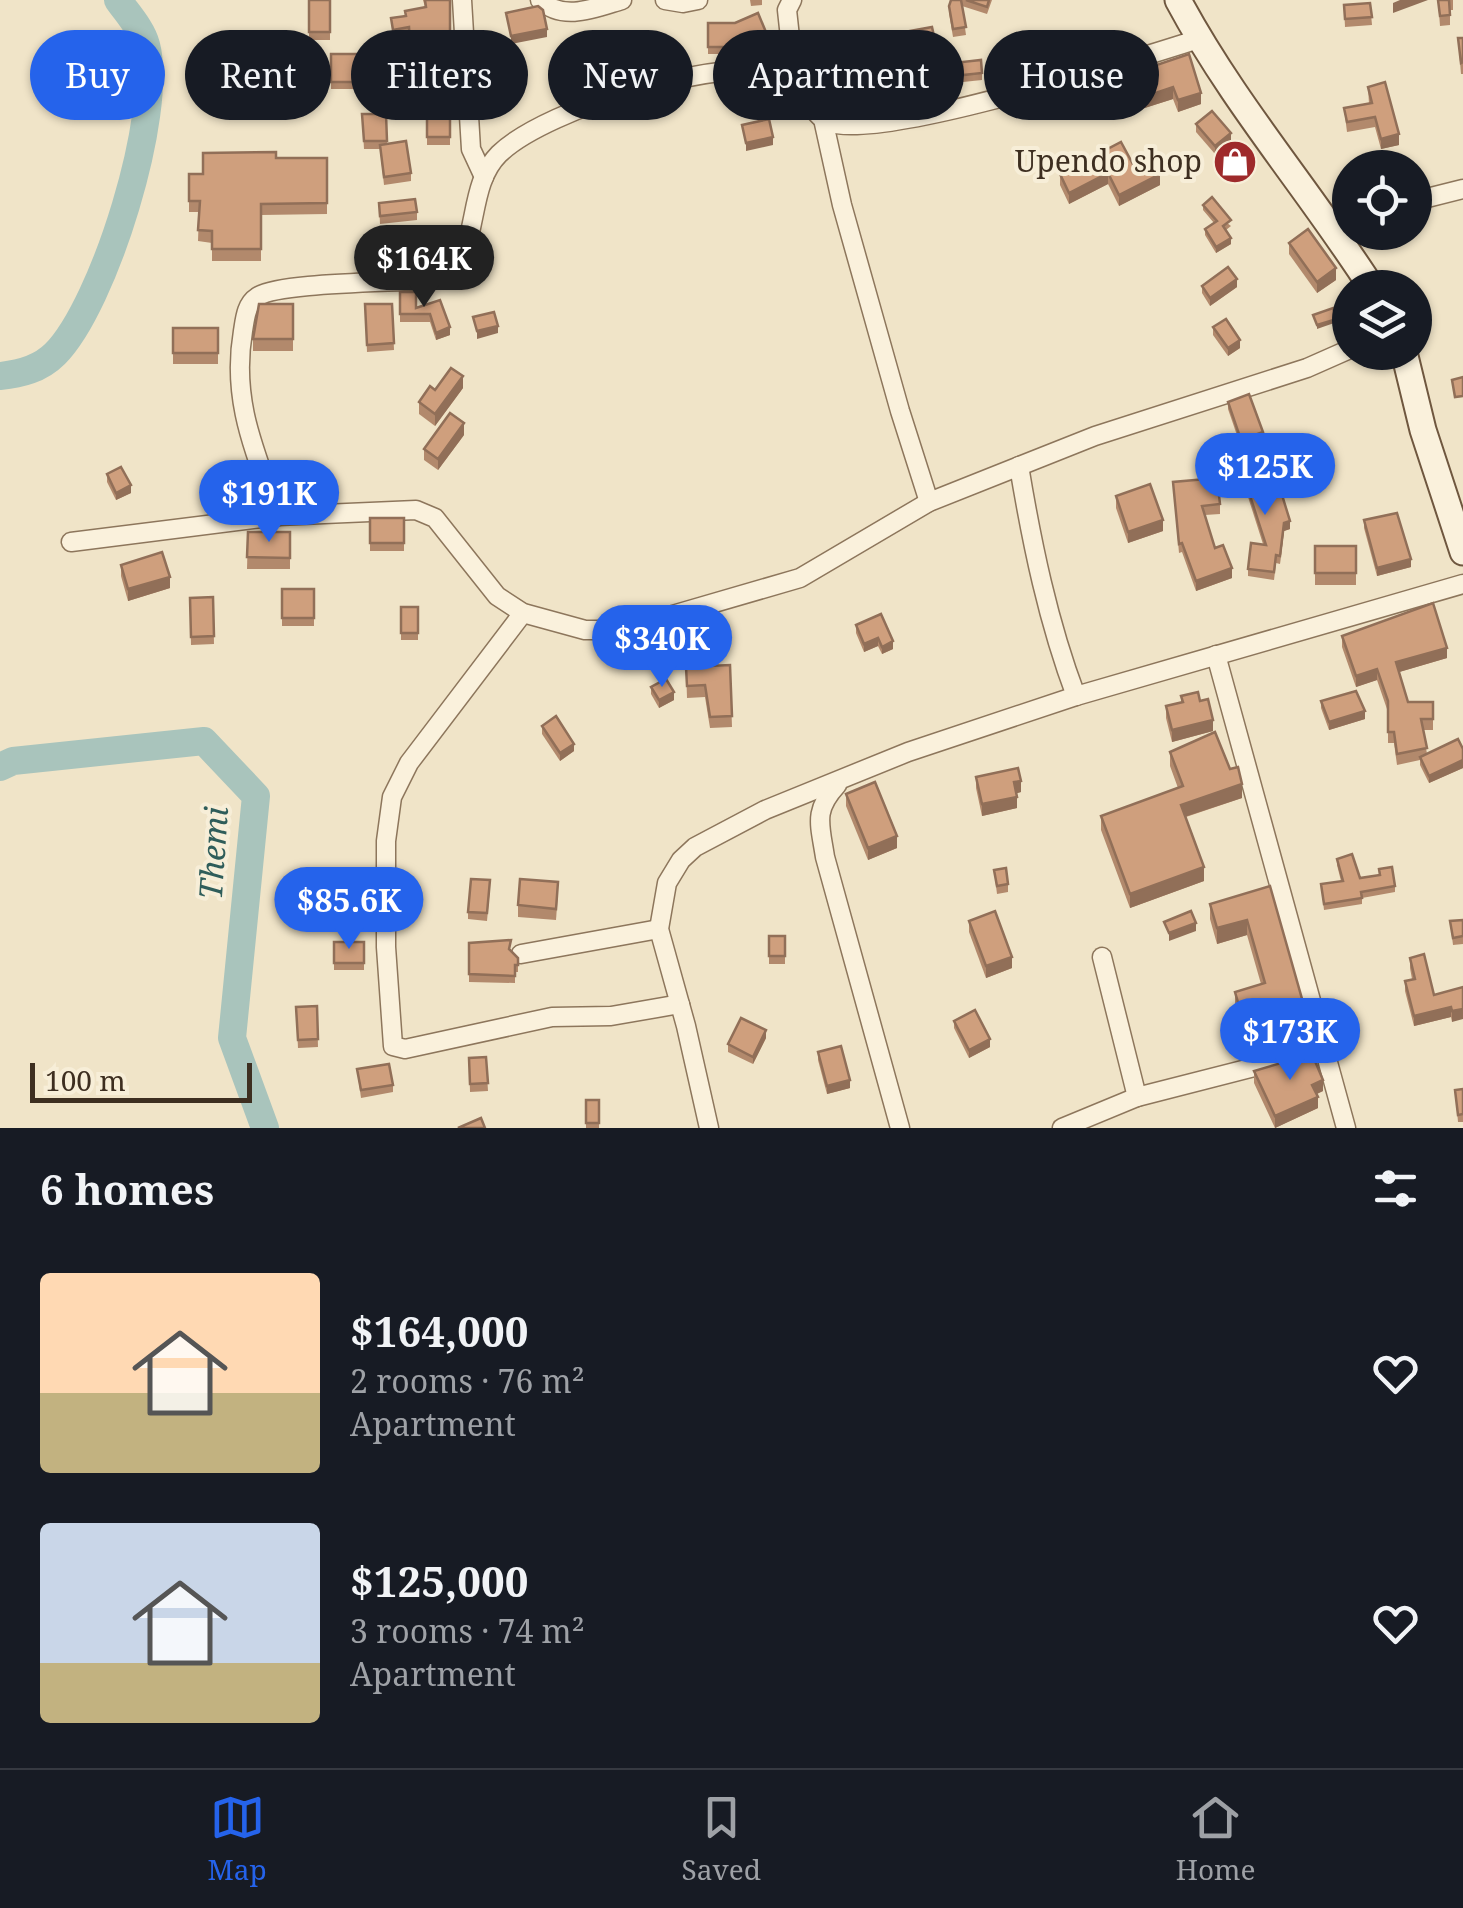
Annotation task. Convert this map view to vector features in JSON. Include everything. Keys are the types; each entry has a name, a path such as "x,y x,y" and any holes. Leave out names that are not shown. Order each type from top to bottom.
{"street":[{"path":"462,0 471,149 484,178"},
{"path":"540,0 550,9 564,13 622,0"},
{"path":"665,0 698,0"},
{"path":"789,30 787,10 792,0"},
{"path":"1178,0 1234,94 1332,217"},
{"path":"964,106 1199,39"},
{"path":"278,516 239,394 240,347 252,302 261,294 295,288 446,278 464,256 484,178 498,155 578,108 629,90 713,75"},
{"path":"823,120 842,204 930,502"},
{"path":"826,120 866,125 892,120"},
{"path":"1432,197 1463,189"},
{"path":"71,542 278,516 427,512 497,596 523,613 584,630 622,630 730,601 810,573 930,502 1095,436 1332,357"},
{"path":"1409,370 1428,446 1463,552"},
{"path":"1020,466 1059,652 1076,696"},
{"path":"709,1128 659,929 666,883 694,847 765,810 908,752 1076,696 1463,584"},
{"path":"523,613 408,763 392,797 386,841 386,946 393,1046 404,1049 552,1017 611,1016 680,1004"},
{"path":"1216,655 1346,1128"},
{"path":"842,780 821,805 825,857 900,1128"},
{"path":"521,954 659,929"},
{"path":"1102,956 1137,1097"},
{"path":"1062,1128 1137,1097 1325,1050"}],"building":[{"path":"309,0 330,0 330,30 309,30"},
{"path":"425,0 450,0 450,30 393,30 391,18 426,7"},
{"path":"951,0 961,0 966,27 953,29"},
{"path":"966,0 989,0 987,7"},
{"path":"1438,0 1449,0 1450,15 1440,16"},
{"path":"1370,3 1372,17 1345,19 1344,5"},
{"path":"538,6 543,10 547,29 528,33 510,30 506,13"},
{"path":"758,13 765,30 713,30 713,47 708,47 708,23 735,23"},
{"path":"1458,38 1463,38 1461,63"},
{"path":"331,54 351,54 351,82 331,82"},
{"path":"1189,54 1201,93 1178,100 1173,87 1159,92 1159,64"},
{"path":"981,60 982,73 964,75 964,62"},
{"path":"1385,82 1399,134 1381,139 1375,117 1347,122 1344,108 1372,103 1368,87"},
{"path":"1212,111 1231,133 1215,146 1196,124"},
{"path":"362,120 386,120 387,141 364,141"},
{"path":"427,120 450,120 450,137 427,137"},
{"path":"769,120 773,137 746,143 742,125"},
{"path":"406,141 411,173 384,177 380,145"},
{"path":"1121,142 1134,166 1148,157 1160,174 1119,195 1108,173 1069,193 1060,174"},
{"path":"276,152 276,158 327,158 327,203 261,204 261,249 212,249 212,231 198,230 200,201 189,201 189,174 203,174 203,153"},
{"path":"1212,197 1231,220 1223,226 1231,238 1216,247 1205,229 1217,221 1203,205"},
{"path":"415,199 417,212 380,216 379,203"},
{"path":"1308,229 1336,268 1317,282 1289,243"},
{"path":"1228,267 1237,279 1210,298 1202,286"},
{"path":"400,292 416,292 416,308 440,300 450,327 436,333 430,314 400,314"},
{"path":"259,304 293,304 293,339 253,339"},
{"path":"365,304 392,304 394,343 367,345"},
{"path":"1332,308 1332,320 1317,325 1313,315"},
{"path":"494,312 498,326 477,331 473,317"},
{"path":"1226,319 1240,340 1228,348 1213,327"},
{"path":"173,328 218,328 218,353 173,353"},
{"path":"451,368 463,376 435,414 419,402 430,386 435,390"},
{"path":"1463,377 1463,396 1455,397 1452,380"},
{"path":"1249,394 1263,432 1241,440 1228,402"},
{"path":"450,413 464,423 438,459 424,449"},
{"path":"1321,449 1322,470 1303,472 1301,450"},
{"path":"1262,461 1273,497 1282,495 1290,521 1284,523 1274,572 1248,569 1251,543 1266,545 1241,468"},
{"path":"121,467 131,485 116,493 107,474"},
{"path":"1217,478 1220,504 1202,506 1215,548 1223,545 1232,568 1196,581 1182,543 1179,544 1173,482"},
{"path":"1150,484 1163,520 1128,532 1116,496"},
{"path":"1397,513 1411,559 1377,568 1364,520"},
{"path":"370,518 404,518 404,543 370,543"},
{"path":"248,532 290,532 290,558 247,557"},
{"path":"1315,546 1356,546 1356,573 1315,573"},
{"path":"162,552 170,577 128,589 121,565"},
{"path":"282,589 314,589 314,618 282,618"},
{"path":"213,597 214,636 191,637 190,598"},
{"path":"1433,603 1447,648 1396,662 1408,702 1433,702 1433,719 1421,719 1427,748 1397,754 1394,732 1388,732 1388,701 1377,669 1356,676 1342,636"},
{"path":"401,607 418,607 418,633 401,633"},
{"path":"881,614 893,641 882,647 878,638 864,644 856,625"},
{"path":"730,665 732,716 710,717 705,685 687,686 686,667"},
{"path":"666,679 674,692 659,700 651,687"},
{"path":"1356,691 1365,711 1329,722 1321,701"},
{"path":"1198,692 1200,701 1208,699 1213,720 1172,730 1166,706 1183,702 1181,696"},
{"path":"556,716 574,744 560,753 542,726"},
{"path":"1215,732 1230,769 1238,767 1242,784 1181,805 1204,867 1130,894 1101,816 1183,786 1170,752"},
{"path":"1458,739 1463,760 1429,776 1420,757"},
{"path":"1018,768 1021,781 1014,782 1017,797 982,804 976,777"},
{"path":"875,782 897,836 868,848 846,794"},
{"path":"1352,854 1360,878 1380,875 1379,869 1392,867 1395,886 1361,892 1362,898 1324,904 1321,884 1343,881 1337,859"},
{"path":"1006,868 1008,884 997,886 994,870"},
{"path":"471,879 490,880 487,913 468,912"},
{"path":"520,879 558,882 556,909 518,905"},
{"path":"349,880 369,880 369,906 357,906 330,917 325,905 349,895"},
{"path":"1270,886 1306,1013 1274,1022 1270,1007 1242,1016 1235,992 1265,983 1247,920 1217,928 1210,904"},
{"path":"995,911 1012,957 986,966 969,921"},
{"path":"1191,911 1196,923 1169,933 1164,922"},
{"path":"1463,920 1463,936 1453,938 1450,921"},
{"path":"769,936 785,936 785,956 769,956"},
{"path":"511,940 509,949 518,958 515,976 469,974 469,943"},
{"path":"334,942 364,942 364,963 334,963"},
{"path":"1424,954 1434,995 1463,987 1463,1009 1452,1011 1451,1007 1414,1016 1405,981 1415,979 1410,958"},
{"path":"317,1006 318,1039 298,1040 296,1007"},
{"path":"975,1010 990,1039 969,1050 954,1021"},
{"path":"741,1018 766,1030 753,1057 728,1044"},
{"path":"841,1046 850,1080 827,1086 818,1052"},
{"path":"1312,1054 1323,1080 1312,1085 1318,1097 1275,1116 1254,1071"},
{"path":"486,1057 488,1083 470,1084 469,1058"},
{"path":"389,1064 393,1085 361,1090 357,1069"},
{"path":"1463,1089 1463,1114 1458,1115 1455,1090"},
{"path":"586,1100 599,1100 599,1123 586,1123"},
{"path":"481,1118 485,1128 458,1128"}],"waterway":[{"name":"Themi","path":"0,376 43,363 74,329 110,252 126,206 146,115 149,76 144,39 118,0"},
{"name":"Themi","path":"0,767 13,761 204,741 256,796 232,1038 265,1128"}],"place":[{"name":"Upendo shop","path":"1235,162"}]}
